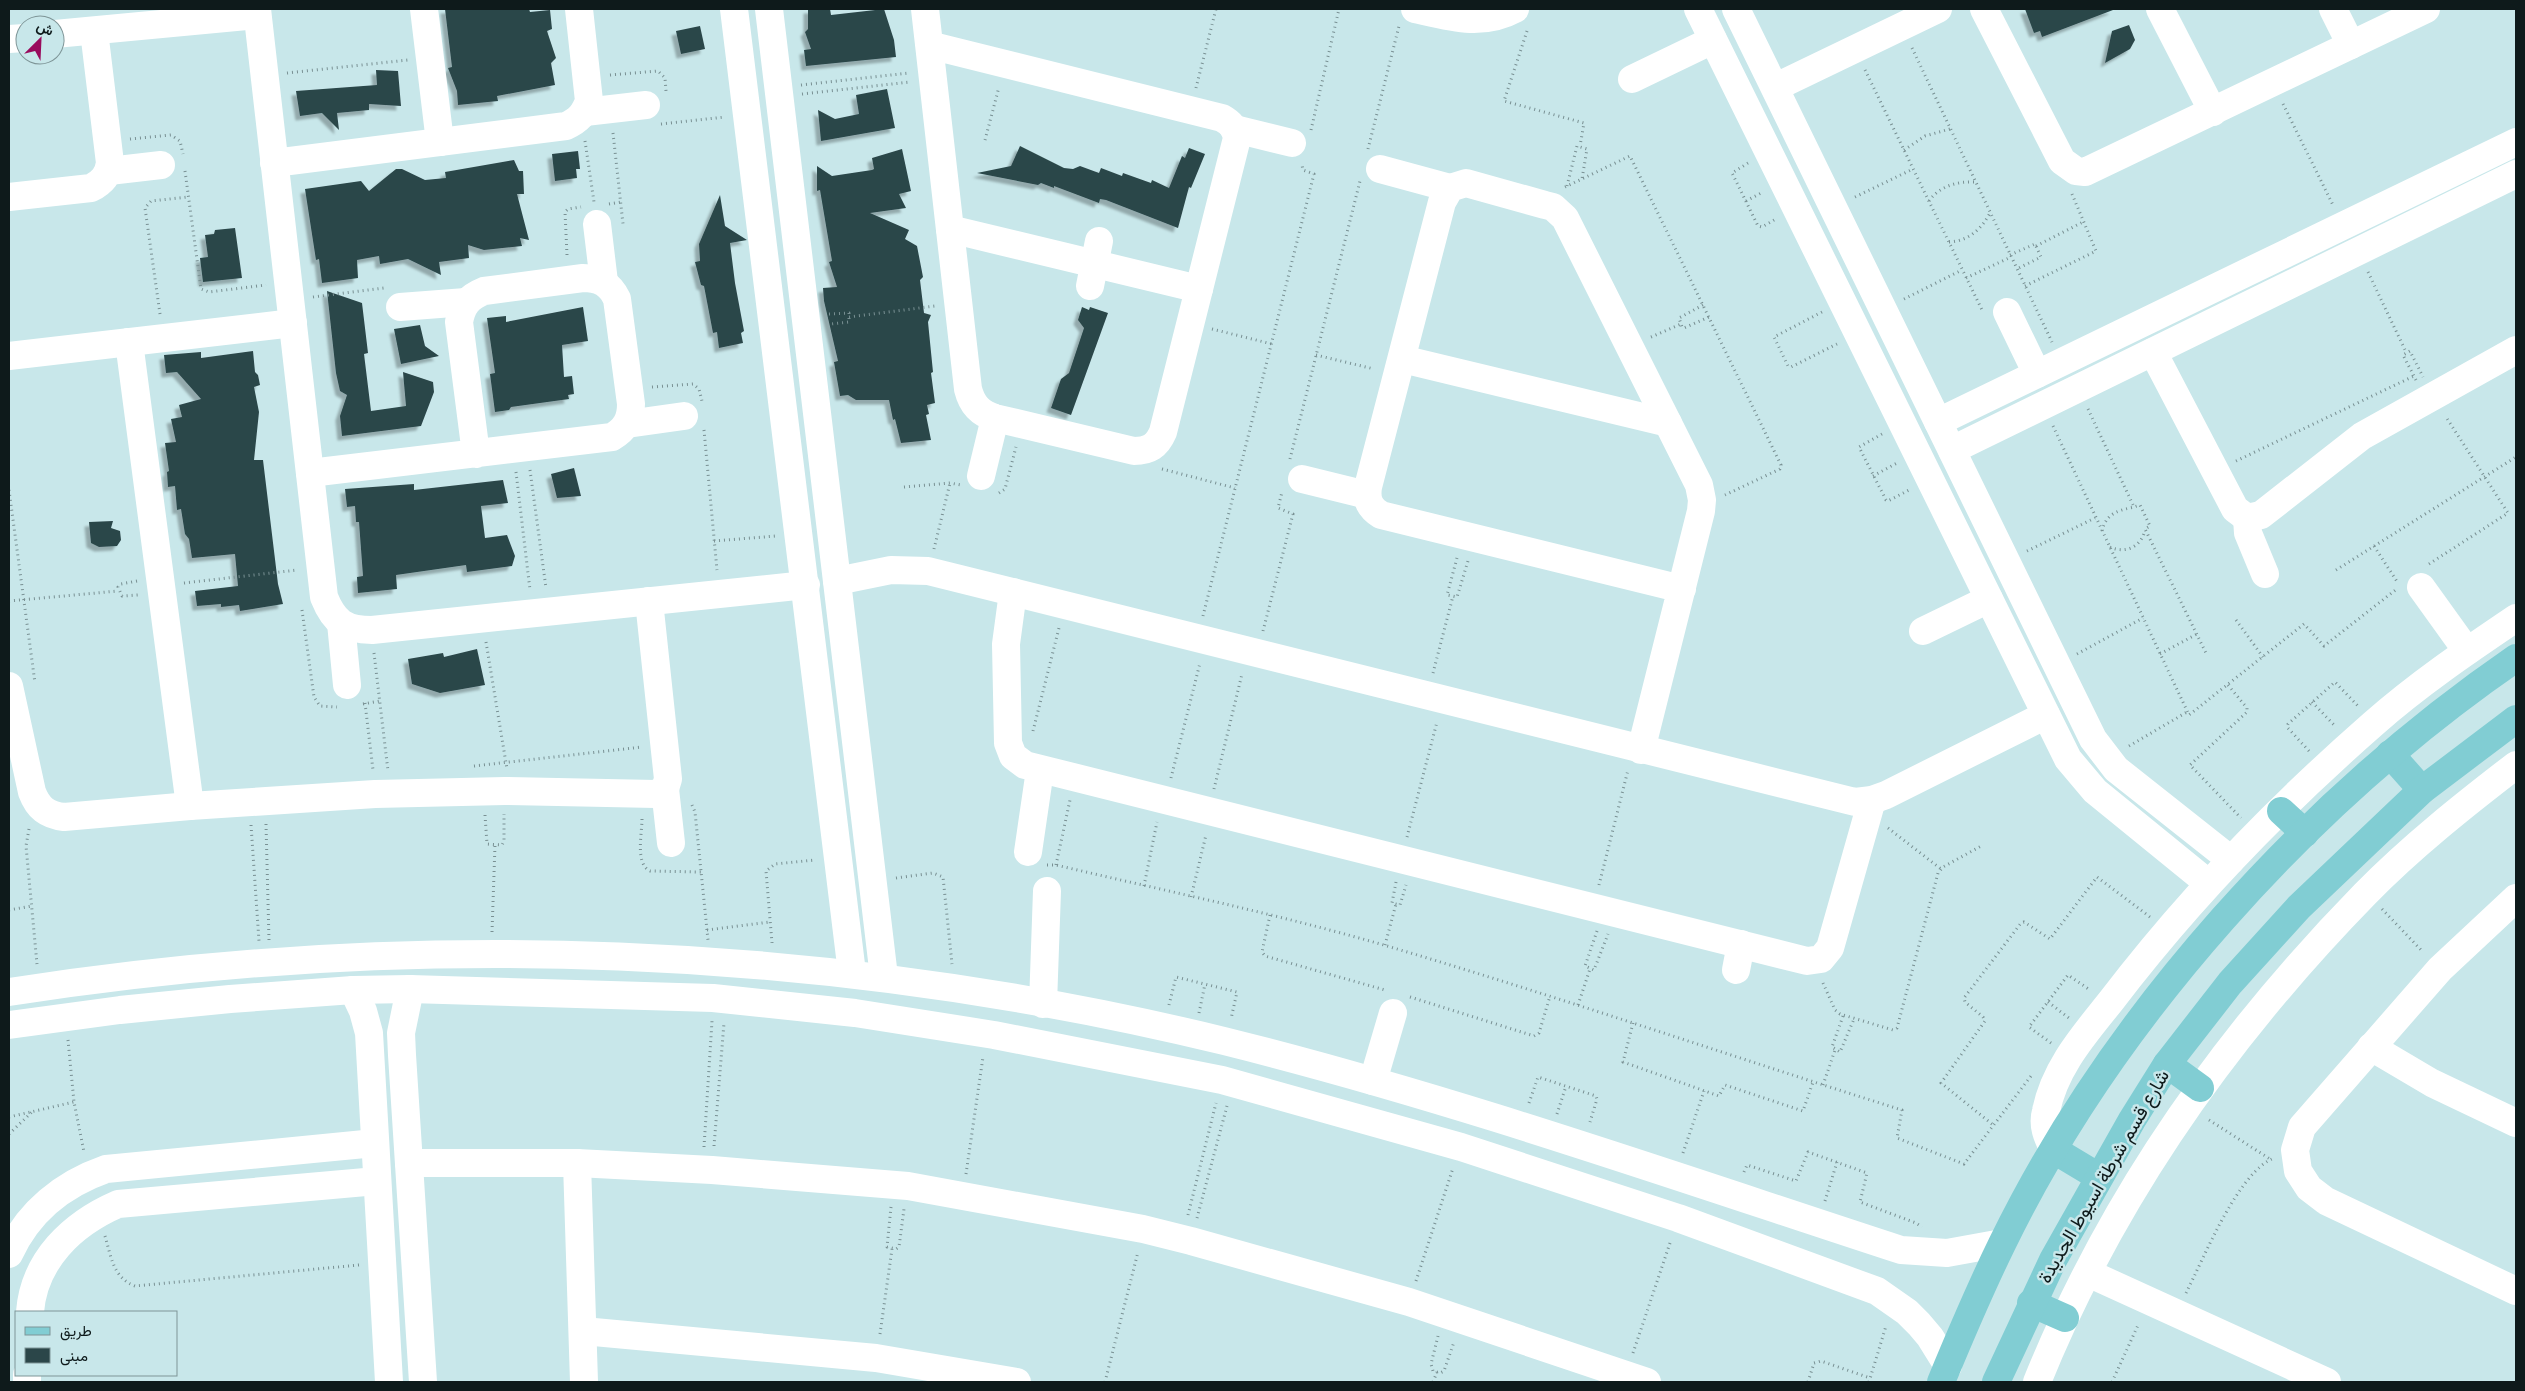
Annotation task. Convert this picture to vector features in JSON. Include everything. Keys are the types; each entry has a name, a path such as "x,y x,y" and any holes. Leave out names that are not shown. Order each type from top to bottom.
{"main road":[{"path":"1945,1374 2002,1243 2054,1150 2092,1089 2140,1021 2180,970 2247,892 2305,833 2390,754 2481,682 2516,658"},
{"name":"شارع قسم شرطة اسيوط الجديدة","path":"1996,1382 2031,1303 2099,1177 2167,1064 2230,983 2299,907 2422,790 2516,719"},
{"path":"2390,754 2422,790"},
{"path":"2282,811 2305,833"},
{"path":"2167,1064 2193,1097"},
{"path":"2054,1150 2099,1177"},
{"path":"2031,1303 2065,1318"}],"street":[{"path":"424,9 440,142"},
{"path":"579,9 589,101 585,124"},
{"path":"734,9 800,534 852,973"},
{"path":"769,9 884,977"},
{"path":"925,9 931,65 950,229 958,303 971,400 981,412 995,418 1134,451 1144,451 1152,448 1163,432 1237,138 1235,129 1230,122 1222,118 1005,64 931,65"},
{"path":"1698,9 2068,759 2087,784 2208,883"},
{"path":"1736,9 2092,739 2107,760 2126,777 2231,860"},
{"path":"1776,88 1938,9"},
{"path":"1984,9 2062,161 2076,171 2093,169 2426,9"},
{"path":"2160,9 2213,112"},
{"path":"2333,9 2351,45"},
{"path":"65,33 257,12 324,597 330,612 341,623 356,630 372,630 806,585"},
{"path":"1408,13 1468,20 1522,18"},
{"path":"9,197 91,188 99,184 108,171 107,141 94,30"},
{"path":"1632,78 1713,40"},
{"path":"274,163 566,126 577,121 585,124 646,105"},
{"path":"1235,129 1302,147"},
{"path":"1938,422 2343,226 2514,159"},
{"path":"1952,450 2358,251 2514,159"},
{"path":"108,171 160,165"},
{"path":"1370,166 1450,188 1466,183 1553,207 1565,218 1699,485 1702,507 1682,589 1638,749"},
{"path":"1450,188 1442,202 1366,496 1374,511 1382,516 1682,589"},
{"path":"597,224 604,282"},
{"path":"950,229 1199,289"},
{"path":"310,473 476,454 612,437 621,432 631,414 629,390 617,299 604,282 594,278 583,278 484,292 474,295 466,302 461,311 459,322 476,454"},
{"path":"400,307 466,302"},
{"path":"1995,313 2049,368"},
{"path":"9,356 293,323"},
{"path":"129,342 190,806"},
{"path":"2246,518 2261,515 2362,436 2516,350"},
{"path":"2153,352 2235,509 2246,518 2248,533 2265,574"},
{"path":"1399,367 1668,423"},
{"path":"627,424 697,415"},
{"path":"982,476 995,418"},
{"path":"787,435 819,429"},
{"path":"1291,476 1366,496"},
{"path":"1922,631 1985,591 2008,565"},
{"path":"837,580 897,569 928,571 1870,806 2046,715"},
{"path":"2411,587 2467,651"},
{"path":"1013,592 1006,644 1008,743 1013,756 1032,767 1605,910 1739,957 1814,961 1821,959 1830,948 1870,806"},
{"path":"649,601 665,744 666,786 671,843"},
{"path":"2054,1150 2045,1133 2045,1113 2058,1074 2069,1056 2166,930 2208,883 2257,834 2374,723 2467,651 2516,618"},
{"path":"341,623 356,694"},
{"path":"9,686 32,792 36,802 43,811 53,816 64,817 258,801 383,794 500,791 656,794 666,786"},
{"path":"2037,1382 2065,1318 2132,1192 2193,1097 2279,987 2366,893 2458,810 2516,765"},
{"path":"1032,767 1043,1004"},
{"path":"2516,898 2440,969 2370,1048 2302,1127 2295,1150 2298,1171 2309,1188 2326,1201 2516,1291"},
{"path":"9,992 265,963 360,957 492,954 606,955 710,960 884,977 1006,996 1163,1028 1226,1042 1373,1081 1901,1250 1932,1253 2002,1243"},
{"path":"410,989 401,1033 423,1382"},
{"path":"9,1025 230,999 353,990 410,989 719,999 854,1012 993,1035 1227,1082 1460,1146 1678,1218 1860,1284 1893,1302 1907,1312 1930,1337 1945,1374"},
{"path":"353,990 363,1011 369,1033 389,1382"},
{"path":"993,1035 1006,996"},
{"path":"1373,1081 1393,1013"},
{"path":"2370,1048 2448,1092 2516,1123"},
{"path":"9,1254 16,1239 36,1213 60,1191 89,1175 106,1169 375,1143"},
{"path":"409,1163 577,1163 707,1170 900,1185 963,1196 1144,1230 1187,1240 1409,1302 1626,1378"},
{"path":"577,1163 584,1382"},
{"path":"30,1311 37,1280 50,1254 69,1233 98,1213 118,1204 377,1181"},
{"path":"2088,1273 2327,1382"},
{"path":"583,1331 876,1358 1016,1382"}],"path":[{"path":"1191,110 1216,9"},
{"path":"1144,886 1202,640 1235,488 1314,174 1302,169 1302,147 1339,9"},
{"path":"1191,897 1210,812 1253,652 1293,514 1278,508 1291,476 1316,355 1370,166 1408,13"},
{"path":"1522,18 1504,101 1584,123 1580,146 1577,147 1567,186"},
{"path":"1902,27 2025,286 2049,368"},
{"path":"1854,50 1966,278 1995,313"},
{"path":"264,76 430,57"},
{"path":"985,140 1005,64"},
{"path":"779,92 931,65"},
{"path":"779,92 931,65"},
{"path":"2272,83 2343,226"},
{"path":"585,124 597,224"},
{"path":"1904,150 1925,136 1950,129"},
{"path":"107,141 171,135 176,137 182,146 200,289 210,292 288,282"},
{"path":"1580,146 1587,149 1582,179"},
{"path":"1768,152 1732,173 1760,227 1796,208"},
{"path":"1536,202 1630,156 1781,465 1780,469 1702,507"},
{"path":"1834,207 1913,170"},
{"path":"2025,286 2096,251 2072,193 2076,171"},
{"path":"1928,201 1934,194 1954,183 1976,182"},
{"path":"164,338 144,212 151,201 188,197"},
{"path":"1948,242 1957,242 1977,231 1990,212"},
{"path":"1966,278 2083,222"},
{"path":"2017,269 2041,257 2036,246"},
{"path":"2358,251 2406,352"},
{"path":"1884,310 1962,270"},
{"path":"1843,302 1774,338 1788,366 1791,367 1858,333"},
{"path":"849,317 958,303"},
{"path":"1703,305 1679,318 1680,324 1684,328 1709,317"},
{"path":"1190,323 1272,344"},
{"path":"1630,346 1680,324"},
{"path":"2406,352 2410,351 2429,398"},
{"path":"2406,352 2403,355 2429,398"},
{"path":"1316,355 1399,367"},
{"path":"2215,471 2414,376"},
{"path":"629,390 693,384 701,393 697,415 719,594"},
{"path":"2078,388 2135,507"},
{"path":"1903,424 1859,447 1887,501 1930,480"},
{"path":"520,448 541,613"},
{"path":"520,448 541,613"},
{"path":"1144,451 1153,464 1160,468 1235,488"},
{"path":"2336,570 2516,457"},
{"path":"928,571 950,483"},
{"path":"9,490 35,687"},
{"path":"2102,531 2109,515 2140,505 2149,526 2145,529 2139,544 2132,548 2116,550 2109,546"},
{"path":"2008,565 2096,518"},
{"path":"2145,529 2207,655"},
{"path":"714,542 800,534"},
{"path":"1468,537 1458,596 1453,596 1447,594 1468,537"},
{"path":"2374,546 2411,587"},
{"path":"161,586 321,567"},
{"path":"9,601 118,591"},
{"path":"1402,859 1435,698 1453,596"},
{"path":"1032,767 1064,605"},
{"path":"2056,665 2143,618"},
{"path":"482,619 506,762 486,842 489,845 502,844 504,841 500,791"},
{"path":"2236,620 2263,657"},
{"path":"372,630 383,794"},
{"path":"2160,654 2197,634"},
{"path":"2325,768 2288,727 2312,702 2335,682 2374,723"},
{"path":"2228,684 2247,708 2247,712 2190,763 2190,767 2257,834"},
{"path":"356,694 383,794"},
{"path":"2312,702 2352,743"},
{"path":"2107,760 2188,712"},
{"path":"467,766 665,744"},
{"path":"1605,910 1585,966 1590,969 1595,970 1605,910 1638,749"},
{"path":"1056,865 1074,778"},
{"path":"666,786 685,795 696,812 710,960"},
{"path":"258,801 265,963"},
{"path":"258,801 265,963"},
{"path":"1870,806 1940,869"},
{"path":"40,988 27,836 32,822 43,811"},
{"path":"492,954 495,845"},
{"path":"1814,961 1835,1010 1843,1016 1893,1030 1900,1024 1940,869 1984,846"},
{"path":"775,965 766,877 770,866 838,858"},
{"path":"1038,869 1056,865 1384,945 1578,1005 1902,1110 1897,1138 1964,1164 1992,1124 2032,1074"},
{"path":"873,881 933,873 943,877 954,987"},
{"path":"1992,1124 1941,1083 1985,1022 1983,1017 1965,1002 1964,998 2021,923 2024,922 2050,939 2097,877 2166,930"},
{"path":"2366,893 2440,969"},
{"path":"1384,945 1396,904"},
{"path":"9,910 32,906"},
{"path":"707,930 770,922"},
{"path":"1578,1005 1590,969"},
{"path":"2069,1056 2030,1027 2067,976 2070,975 2109,1004"},
{"path":"1163,1028 1176,977 1237,992 1226,1042"},
{"path":"707,1170 719,999"},
{"path":"707,1170 719,999"},
{"path":"1823,1085 1835,1050 1832,1048 1843,1016"},
{"path":"66,1017 74,1102 89,1175"},
{"path":"1835,1050 1843,1050 1854,1019"},
{"path":"1633,1023 1622,1062 1704,1091 1720,1096 1725,1085 1803,1111 1813,1082"},
{"path":"963,1196 993,1035"},
{"path":"1520,1127 1537,1078 1548,1080 1597,1097 1582,1147"},
{"path":"1187,1240 1227,1082"},
{"path":"1187,1240 1227,1082"},
{"path":"1675,1177 1704,1091"},
{"path":"2193,1097 2270,1159"},
{"path":"9,1117 74,1102"},
{"path":"9,1134 33,1111"},
{"path":"1409,1302 1460,1146"},
{"path":"2175,1314 2240,1187 2249,1176 2270,1159 2295,1150"},
{"path":"1736,1197 1747,1165 1795,1181 1807,1152 1867,1174 1859,1202 1921,1226 1928,1237 1932,1253"},
{"path":"1818,1223 1837,1162"},
{"path":"900,1185 899,1247 892,1248 887,1245 900,1185"},
{"path":"98,1213 114,1267 122,1279 135,1286 382,1263"},
{"path":"1626,1378 1678,1218"},
{"path":"1105,1382 1144,1230"},
{"path":"876,1358 892,1248"},
{"path":"1869,1382 1893,1302"},
{"path":"2112,1382 2149,1302"},
{"path":"1453,1317 1444,1371 1437,1372 1431,1369 1431,1364 1453,1317"},
{"path":"1808,1382 1814,1363 1821,1361 1870,1378"},
{"path":"1433,1382 1437,1372"}],"building":[{"path":"445,9 529,9 530,12 550,10 552,29 547,31 556,58 551,63 555,85 497,96 498,101 458,105 457,91 448,68 452,67"},
{"path":"808,9 830,9 831,15 884,9 894,40 896,57 806,66 804,50 811,49 805,32 808,29"},
{"path":"2025,9 2113,10 2042,37 2040,31 2034,33"},
{"path":"2129,25 2135,40 2130,49 2105,63 2112,31"},
{"path":"700,26 705,49 681,54 676,31"},
{"path":"376,70 398,71 401,106 369,104 369,110 337,113 339,130 322,113 300,116 296,91 377,85"},
{"path":"887,89 895,128 821,141 818,110 835,119 859,114 856,95"},
{"path":"1020,146 1064,168 1073,169 1080,166 1099,173 1101,168 1122,176 1123,173 1151,183 1152,180 1169,188 1182,156 1185,158 1189,148 1205,154 1191,188 1189,187 1178,228 1106,200 1100,199 1099,203 1054,186 1054,188 1041,183 1038,185 977,173 1011,166"},
{"path":"902,149 911,191 899,194 906,208 870,213 909,230 905,239 917,246 923,277 920,280 924,313 931,315 928,322 935,403 927,405 929,414 926,415 931,440 901,443 895,419 893,420 889,400 856,400 848,395 840,396 834,362 838,361 824,301 823,288 837,287 829,262 832,261 820,190 817,191 817,166 832,176 872,170 874,169 872,158"},
{"path":"578,151 580,169 576,169 577,178 555,181 552,154"},
{"path":"514,160 519,171 523,171 524,194 517,194 529,240 520,238 522,246 484,250 468,245 469,258 439,262 441,275 408,259 380,264 379,256 357,260 358,278 322,283 319,259 316,260 305,189 361,181 369,191 396,169 402,169 425,180 446,178 445,172"},
{"path":"720,195 725,226 747,240 730,243 744,331 741,333 743,343 719,348 717,332 713,333 704,286 701,285 695,262 700,261 699,244"},
{"path":"235,228 242,278 203,282 200,258 208,257 205,235 214,234 215,230"},
{"path":"327,291 362,303 368,353 364,354 371,411 406,406 403,372 433,382 434,392 421,426 342,436 340,416 347,395 340,391 336,373"},
{"path":"583,307 588,341 562,345 564,377 572,376 574,394 568,395 569,399 511,407 509,410 495,412 490,374 495,373 487,318 506,316 506,322"},
{"path":"1082,307 1089,310 1090,307 1108,313 1071,415 1051,408 1061,379 1069,373 1084,328 1078,320"},
{"path":"420,325 425,346 439,356 401,364 394,329"},
{"path":"253,351 255,372 258,375 260,385 254,387 259,412 254,460 263,460 278,584 283,604 240,611 239,605 221,607 221,604 197,606 195,591 238,586 235,554 192,558 189,539 185,534 181,509 177,510 175,486 168,487 167,472 169,471 165,443 176,442 171,419 182,417 179,405 201,399 177,372 166,373 164,355 201,352 201,358"},
{"path":"574,468 581,496 557,498 551,474"},
{"path":"503,480 508,503 481,506 485,538 507,535 515,556 512,566 467,572 466,565 396,575 397,589 358,593 357,577 363,576 359,522 356,522 355,506 347,507 345,489 414,484 414,490"},
{"path":"113,521 111,528 120,531 121,540 117,546 99,547 91,543 89,522"},
{"path":"477,649 485,685 440,693 412,684 408,659 443,653 444,657"}]}
